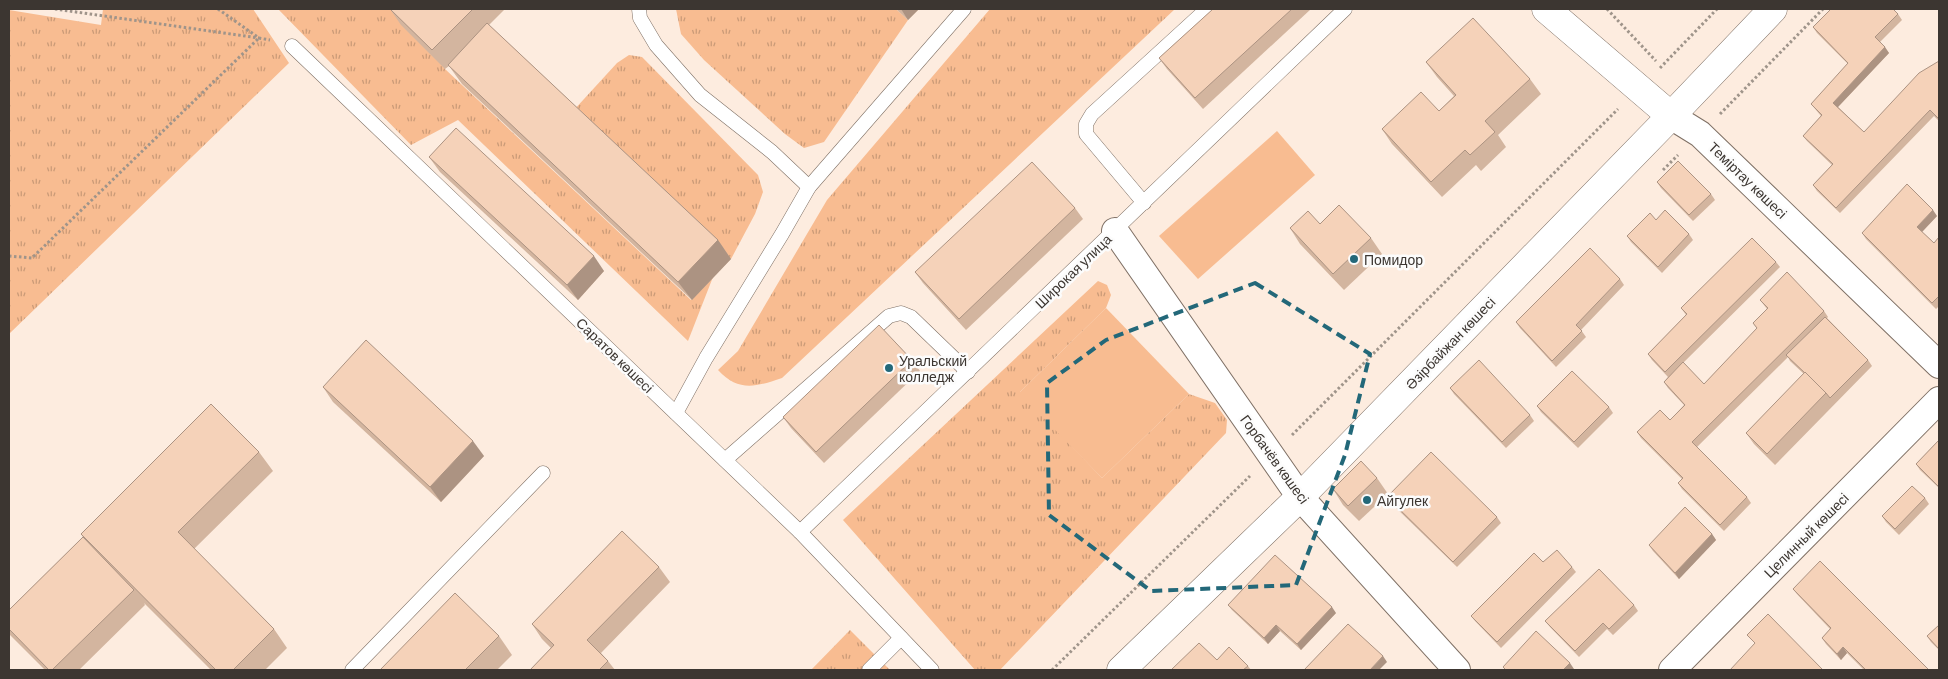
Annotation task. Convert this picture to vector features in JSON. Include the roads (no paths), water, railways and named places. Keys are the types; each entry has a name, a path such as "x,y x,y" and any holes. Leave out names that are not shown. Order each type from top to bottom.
{"main road":[{"name":"Теміртау көшесі","path":"1546,9 1672,116"},
{"name":"Әзірбайжан көшесі","path":"1121,670 1300,497 1672,116 1773,9"}],"street":[{"name":"Теміртау көшесі","path":"1672,116 1700,134 1939,365"},
{"name":"Горбачёв көшесі","path":"1115,231 1300,497 1457,670"},
{"name":"Целинный көшесі","path":"1672,670 1939,400"}],"lane":[{"path":"639,9 640,18 656,45 700,95 772,152 809,187"},
{"path":"676,413 715,343 809,187 964,9"},
{"path":"1144,203 1086,134 1086,124 1092,114 1207,9"},
{"name":"Широкая улица","path":"800,532 1344,9"},
{"name":"Саратов көшесі","path":"292,46 800,532 932,670"},
{"path":"725,460 889,316 901,313 911,317 968,372"},
{"path":"352,670 542,473"},
{"path":"869,670 901,638"}],"place":[{"name":"Помидор","path":"1354,259"},
{"name":"Уральский колледж","path":"889,368"},
{"name":"Айгулек","path":"1367,500"}]}
